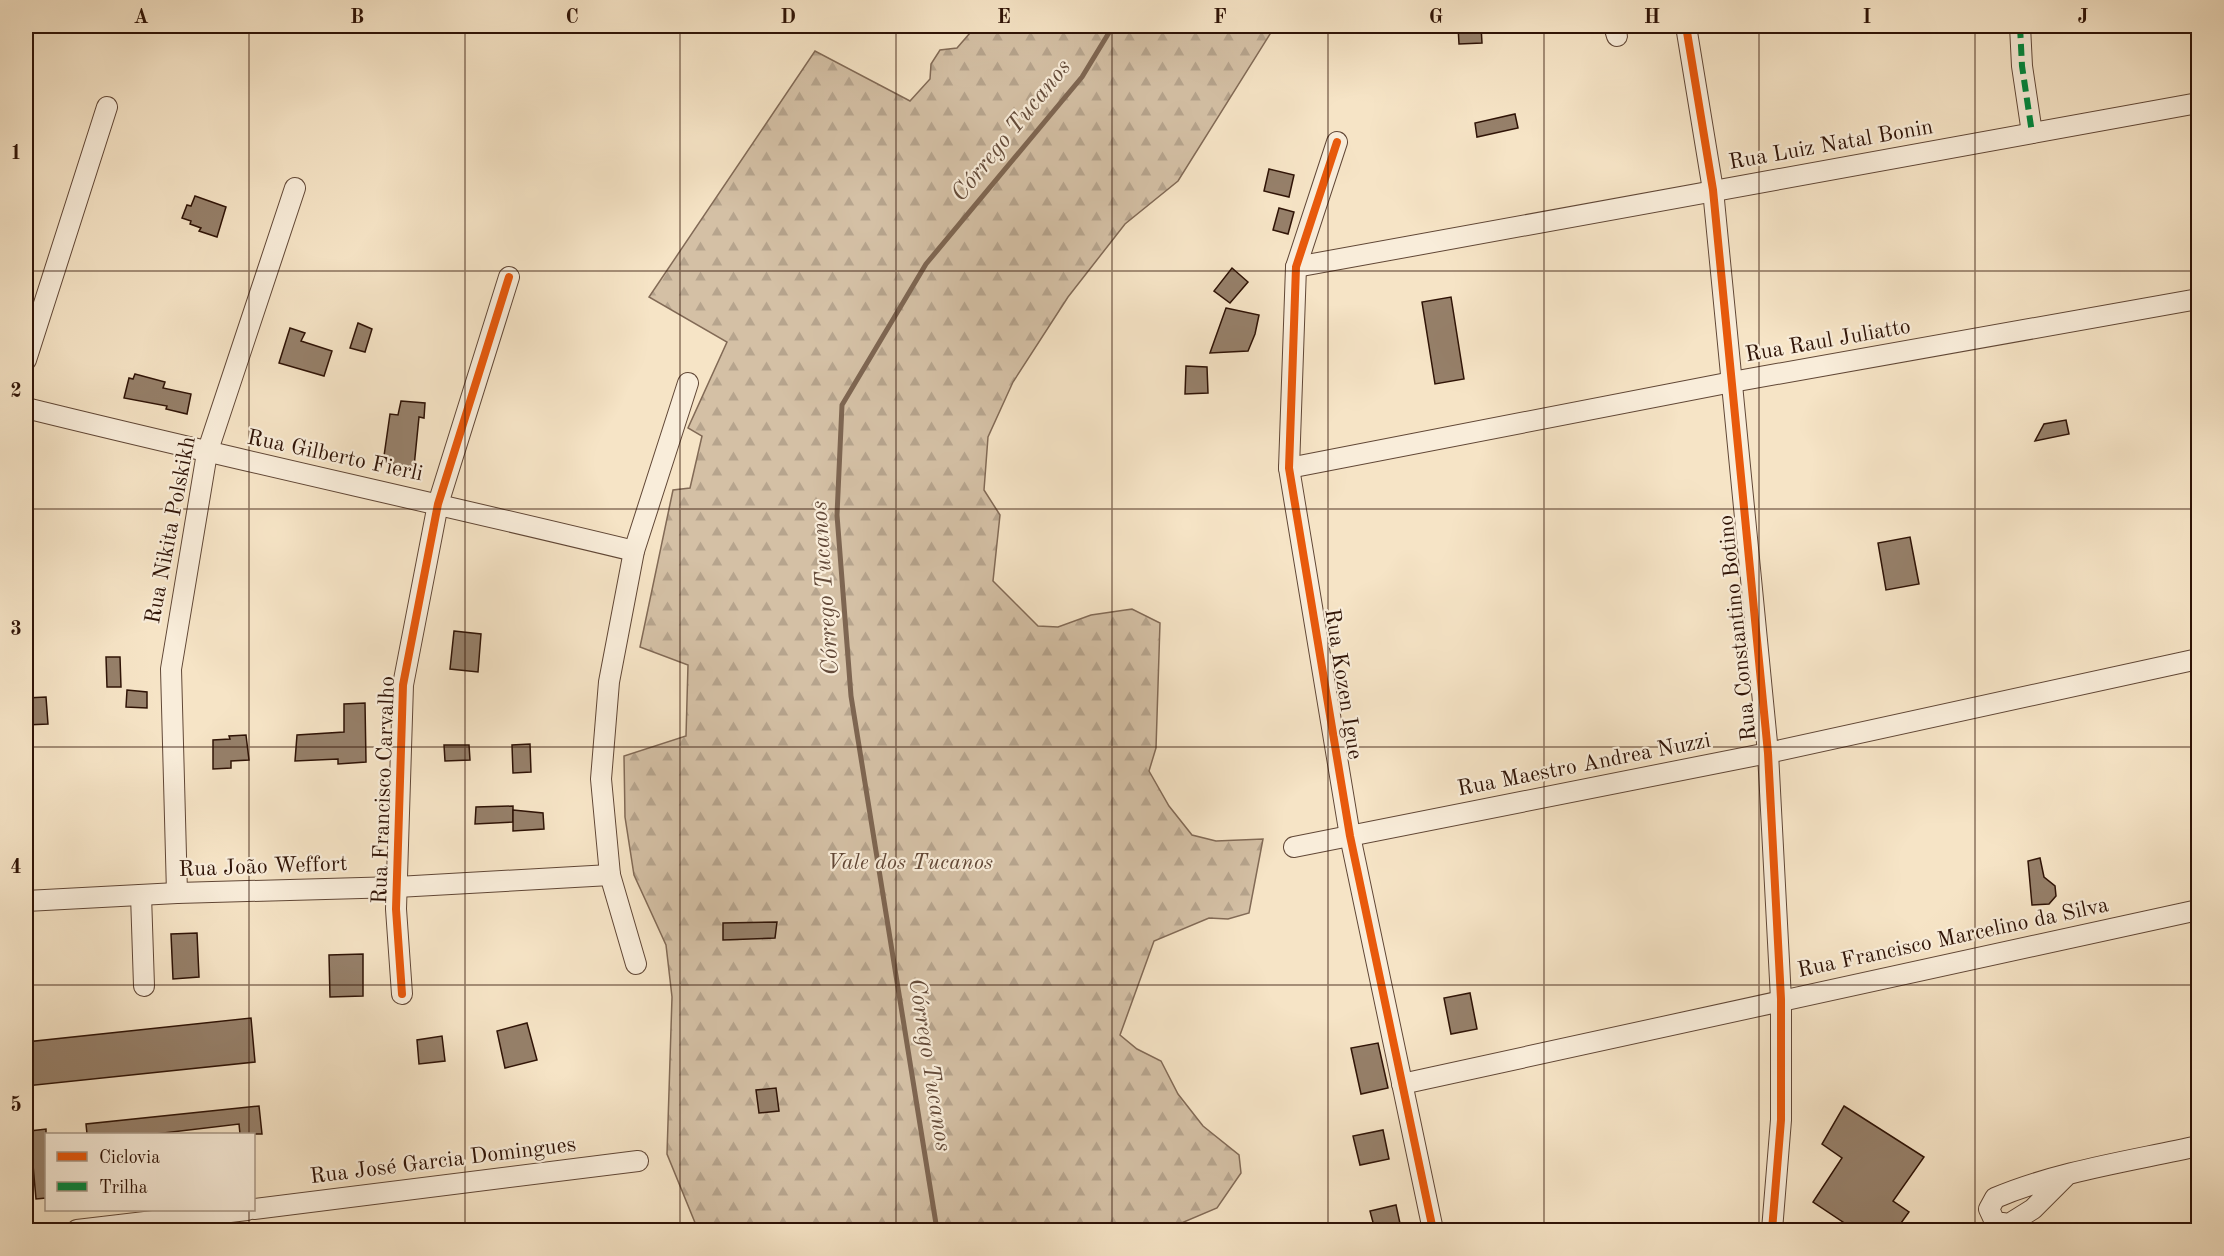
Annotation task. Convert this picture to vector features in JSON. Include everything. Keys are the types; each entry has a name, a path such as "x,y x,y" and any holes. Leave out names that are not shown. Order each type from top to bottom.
{"street":[{"name":"Rua Constantino Botino","path":"1686,26 1713,190 1768,753 1781,999 1781,1120 1772,1230"},
{"path":"2020,26 2022,66 2032,133"},
{"name":"Rua Luiz Natal Bonin","path":"1296,267 2199,103"},
{"path":"26,360 107,107"},
{"name":"Rua Kozen Igue","path":"1337,142 1296,267 1289,468 1350,836 1433,1230"},
{"name":"Rua Nikita Polskikh","path":"177,893 171,669 207,453 295,188"},
{"name":"Rua Francisco Carvalho","path":"402,994 397,887 403,685 438,504 509,277"},
{"name":"Rua Raul Juliatto","path":"1289,468 1732,382 2199,299"},
{"path":"636,964 610,875 601,779 609,682 634,551 688,383"},
{"name":"Rua Gilberto Fierli","path":"26,408 207,453 438,504 634,551"},
{"name":"Rua Maestro Andrea Nuzzi","path":"1294,847 1768,753 2199,659"},
{"name":"Rua João Weffort","path":"26,901 177,893 397,887 610,875"},
{"path":"141,895 144,986"},
{"name":"Rua Francisco Marcelino da Silva","path":"1402,1084 1781,999 2199,910"},
{"path":"2067,1175 2033,1209 2009,1224 1995,1222 1989,1209 1995,1198 2025,1185 2067,1175 2199,1146"},
{"name":"Rua José Garcia Domingues","path":"255,1209 638,1161"},
{"path":"2025,1185 2033,1199 2033,1209"},
{"path":"77,1230 231,1211"}],"green space":[{"name":"Vale dos Tucanos","path":"976,26 1275,26 1178,181 1125,224 1068,297 1013,382 988,437 984,490 1000,515 993,581 1038,626 1058,627 1091,615 1132,609 1160,623 1156,748 1149,771 1169,806 1192,835 1216,841 1263,839 1249,913 1228,919 1209,918 1154,941 1120,1035 1137,1049 1161,1061 1178,1094 1203,1126 1239,1155 1241,1173 1217,1208 1165,1230 698,1230 667,1154 672,997 666,945 634,875 625,817 624,756 686,736 688,665 640,647 673,490 690,488 702,436 688,428 727,342 649,297 815,51 910,101 930,79 931,64 940,50 957,48"}],"building":[{"path":"1458,26 1481,26 1482,43 1459,44"},
{"path":"1515,114 1518,128 1477,137 1475,123"},
{"path":"1269,169 1294,175 1289,197 1264,191"},
{"path":"195,196 226,207 217,237 199,231 201,228 182,218 187,205 191,206"},
{"path":"1279,208 1294,212 1288,234 1273,230"},
{"path":"1232,268 1248,282 1230,303 1214,291"},
{"path":"1451,297 1464,379 1435,384 1422,302"},
{"path":"1226,308 1259,315 1248,351 1210,353"},
{"path":"358,323 372,329 365,352 350,348"},
{"path":"290,328 305,333 301,341 332,351 324,376 279,363"},
{"path":"1186,366 1207,367 1208,393 1185,394"},
{"path":"135,374 165,382 163,388 191,394 187,414 166,409 167,406 124,398 129,378 133,379"},
{"path":"401,401 425,403 424,418 419,417 414,467 383,463 390,414 398,415"},
{"path":"2066,420 2069,434 2035,441 2044,424"},
{"path":"1910,537 1919,584 1886,590 1878,543"},
{"path":"454,631 481,634 478,672 450,669"},
{"path":"106,657 120,657 121,687 107,687"},
{"path":"127,690 147,692 147,708 126,707"},
{"path":"46,697 48,724 26,725 26,698"},
{"path":"365,703 366,762 338,764 338,759 295,761 297,735 344,732 344,704"},
{"path":"246,735 249,760 231,761 231,768 213,769 213,740"},
{"path":"530,744 531,772 513,773 512,745"},
{"path":"444,745 469,745 470,760 445,761"},
{"path":"513,806 513,822 475,824 476,807"},
{"path":"513,810 543,813 544,829 513,831"},
{"path":"2040,858 2044,877 2055,886 2056,896 2049,904 2032,905 2028,861"},
{"path":"777,922 775,938 723,940 723,923"},
{"path":"197,933 199,977 173,979 171,934"},
{"path":"363,954 363,996 330,997 329,955"},
{"path":"1470,993 1477,1029 1451,1034 1444,998"},
{"path":"251,1018 255,1062 26,1086 26,1042"},
{"path":"527,1023 537,1060 505,1068 497,1031"},
{"path":"442,1036 445,1061 419,1064 417,1040"},
{"path":"1378,1043 1388,1088 1361,1094 1351,1048"},
{"path":"776,1088 779,1111 759,1113 756,1090"},
{"path":"259,1106 262,1134 240,1133 239,1124 163,1133 87,1133 86,1124"},
{"path":"1844,1106 1924,1157 1893,1201 1909,1212 1896,1230 1855,1230 1813,1202 1842,1158 1822,1144"},
{"path":"46,1129 45,1198 36,1199 30,1131"},
{"path":"1383,1130 1389,1159 1360,1165 1353,1136"},
{"path":"1396,1205 1401,1228 1375,1230 1370,1211"}],"waterway":[{"name":"Córrego Tucanos","path":"937,1230 851,696 837,515 842,405 926,264 1082,77 1113,26"}],"marked path":[{"path":"2020,26 2022,66 2032,133"}],"cycle path":[{"path":"1686,26 1713,190 1768,753 1781,999 1781,1120 1772,1230"},
{"path":"1337,142 1296,267 1289,468 1350,836 1433,1230"},
{"path":"402,994 396,909 403,685 438,504 509,277"}]}
